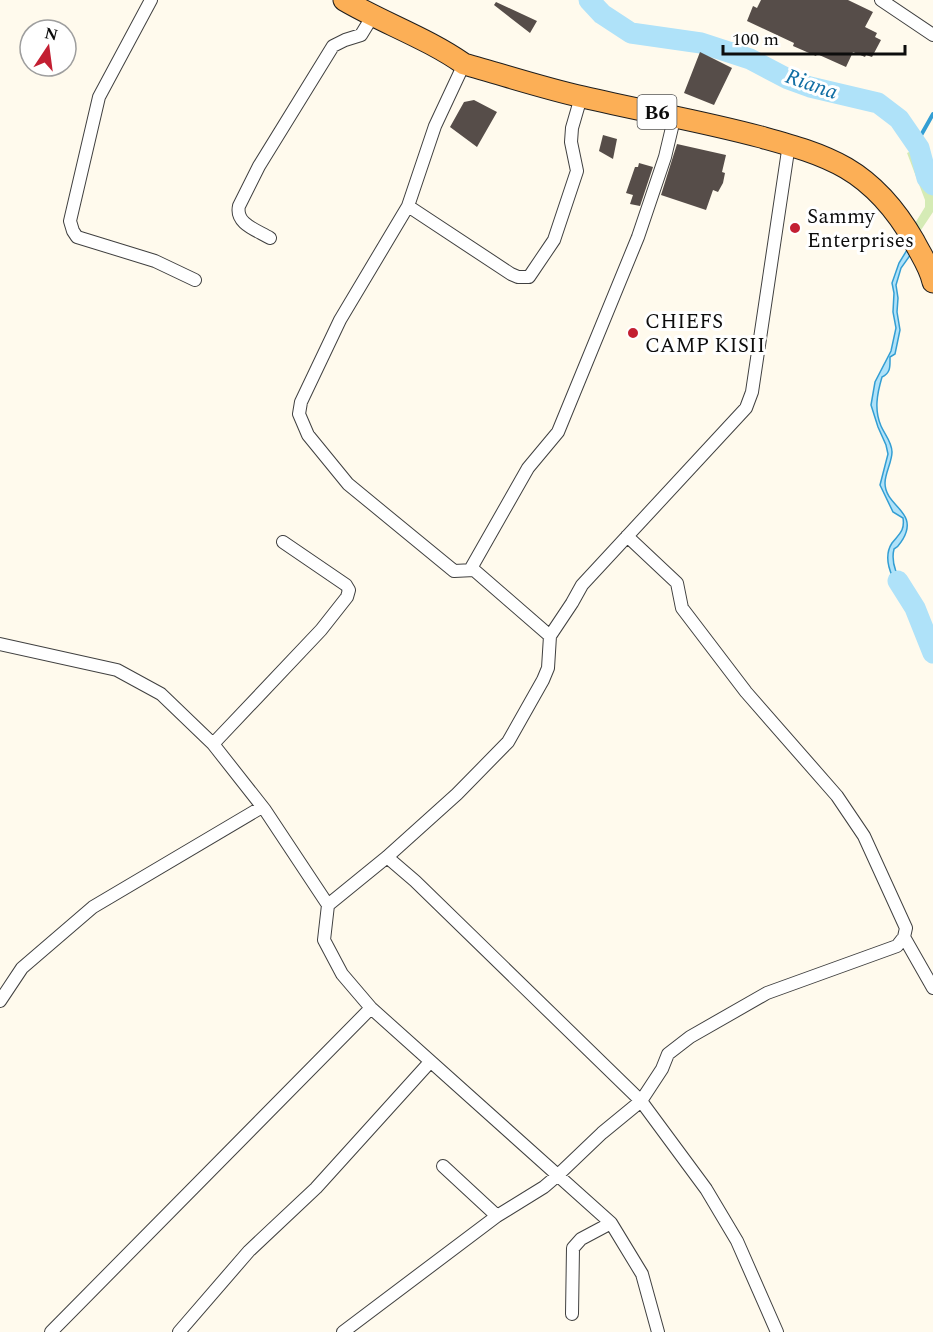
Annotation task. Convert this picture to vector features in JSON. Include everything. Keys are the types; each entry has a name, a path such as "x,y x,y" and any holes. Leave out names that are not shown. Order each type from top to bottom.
{"highway":[{"name":"B6","path":"344,0 372,17 448,53 464,64 581,97 789,144 824,157 847,169 883,199 907,229 931,273 933,282"}],"street":[{"path":"151,0 99,97 70,221 77,237 155,261 195,279"},
{"path":"881,0 933,35"},
{"path":"270,238 241,221 237,212 239,206 259,166 333,46 345,39 361,35 372,17"},
{"path":"464,64 435,126 408,206 340,320 301,402 299,414 308,435 348,484 454,571 470,570 478,574 550,636"},
{"path":"408,206 511,274 518,277 529,277 554,240 577,171 571,142 572,128 581,97"},
{"path":"470,570 528,468 558,432 638,237 665,157 674,119"},
{"path":"328,905 387,857 457,794 508,742 548,668 550,636 582,585 746,408 752,392 789,144"},
{"path":"343,1332 496,1216 544,1187 602,1133 641,1101 662,1069 668,1054 690,1036 767,993 897,946 904,937 906,928 864,836 837,796 746,692 682,608 677,583 627,536"},
{"path":"213,744 321,630 347,597 349,590 343,582 283,542"},
{"path":"0,644 117,670 161,694 213,744 262,807 328,905 324,940 342,974 371,1008 611,1222 642,1274 655,1331"},
{"path":"0,1001 22,968 93,907 262,807"},
{"path":"387,857 415,881 641,1101 706,1189 727,1224 737,1241 777,1332"},
{"path":"904,937 933,988"},
{"path":"56,1330 371,1008"},
{"path":"178,1332 249,1251 316,1188 430,1062"},
{"path":"443,1166 496,1216"},
{"path":"572,1314 573,1248 581,1239 611,1222"}],"green space":[{"path":"913,150 933,192 933,212 919,233 914,225 925,207 925,200 907,153"}],"water":[{"path":"907,250 911,254 901,268 896,285 900,330 895,354 890,357 888,371 882,377 877,408 881,426 892,448 885,479 886,491 907,522 907,530 903,539 894,549 894,564 913,605 897,585 889,568 889,551 902,529 903,518 893,512 880,485 888,454 871,405 875,382 891,351 896,328 892,283 899,263"}],"building":[{"path":"761,0 848,0 873,12 865,27 877,33 875,37 881,40 872,57 853,52 846,67 793,46 794,43 747,21 753,6 757,8"},
{"path":"496,2 537,21 530,33 494,5"},
{"path":"700,52 732,68 714,105 684,93"},
{"path":"474,100 497,112 477,147 450,127 464,102"},
{"path":"603,135 617,139 613,159 599,151"},
{"path":"677,144 726,155 722,172 725,173 723,183 718,192 713,190 706,210 661,195"},
{"path":"639,163 653,167 640,206 630,204 633,195 626,193 635,167 638,167"}],"waterway":[{"name":"Riana","path":"589,0 602,14 631,33 701,43 750,59 788,79 810,87 878,103 899,119 919,148 927,178 933,185"},
{"path":"914,141 920,137 933,114"},
{"path":"898,581 915,608 933,653"}],"place":[{"name":"Sammy Enterprises","path":"795,228"},
{"name":"CHIEFS CAMP KISII","path":"633,333"}]}
